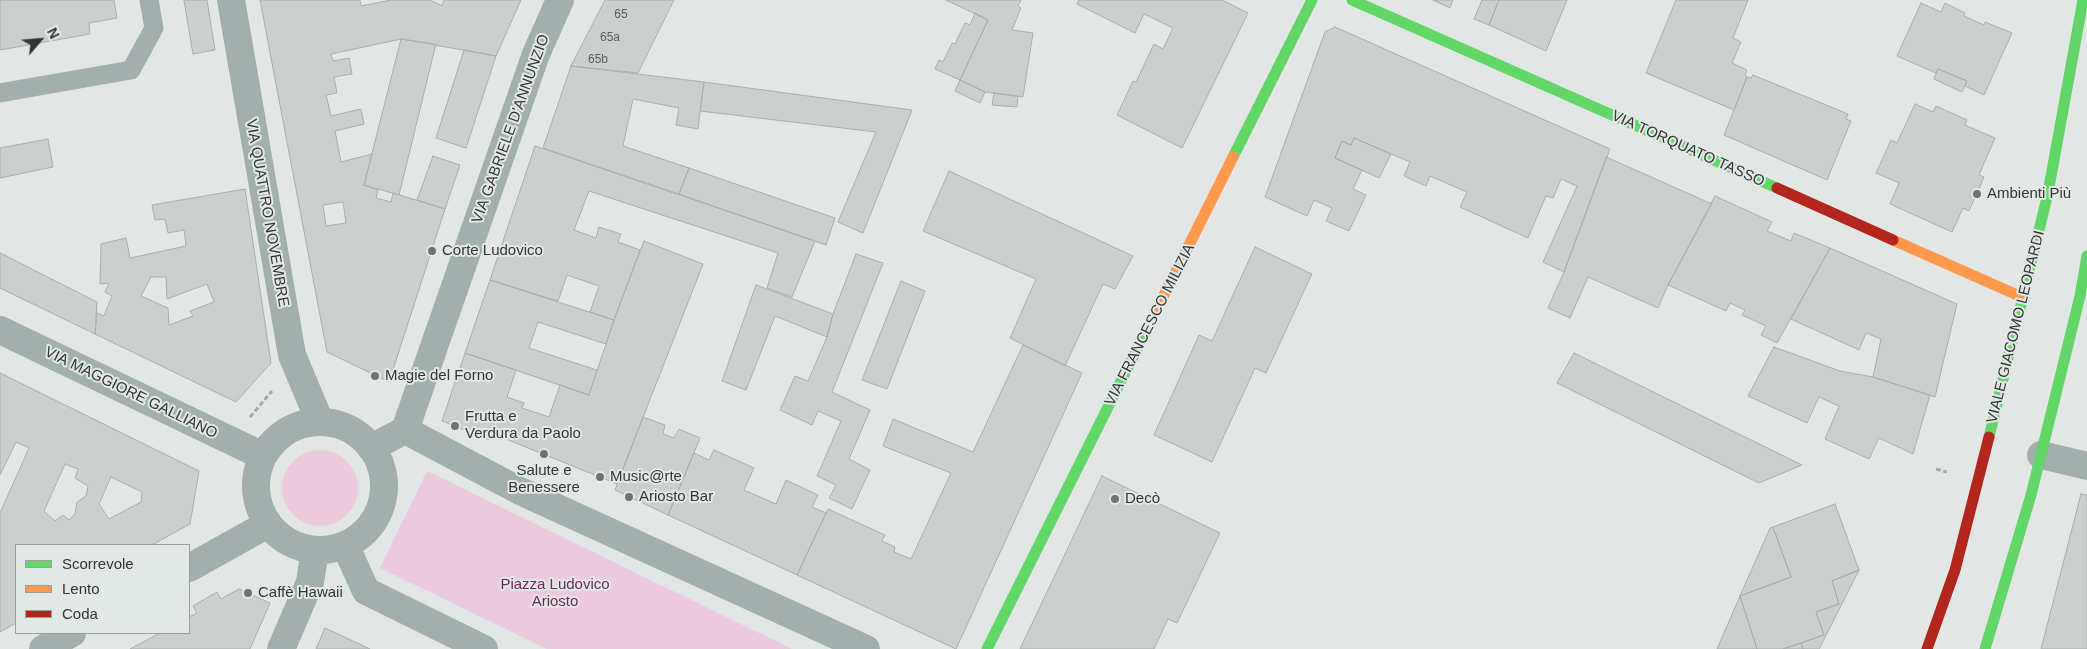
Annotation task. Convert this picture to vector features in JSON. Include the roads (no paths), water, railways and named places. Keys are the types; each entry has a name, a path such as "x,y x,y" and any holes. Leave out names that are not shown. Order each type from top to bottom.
{"street":[{"name":"VIA QUATTRO NOVEMBRE","path":"230,0 292,355 320,422"},
{"name":"VIA GABRIELE D'ANNUNZIO","path":"405,430 536,54 560,0"},
{"name":"VIA FRANCESCO MILIZIA","path":"987,649 1312,0"},
{"name":"VIA TORQUATO TASSO","path":"1352,0 2024,298"},
{"name":"VIALE GIACOMO LEOPARDI","path":"1927,649 1955,570 2024,298 2048,193 2083,0"},
{"path":"1985,649 2031,495 2080,296 2087,256"},
{"name":"VIA MAGGIORE GALLIANO","path":"0,330 263,456"},
{"path":"320,422 345,428 357,434 371,448 380,466 384,484 381,503 374,520 361,535 345,545 315,550 297,546 281,537 268,524 259,508 256,490 257,472 263,456 274,442 287,431 303,424 320,422"},
{"path":"371,448 405,430 520,491 866,649"},
{"path":"2041,455 2087,466"},
{"path":"190,567 268,524"},
{"path":"345,545 366,590 484,649"},
{"path":"281,649 310,582 315,550"},
{"path":"43,649 70,634"}],"lane":[{"path":"0,93 131,70 154,28 149,0"}],"place":[{"name":"Ambienti Più","path":"1977,194"},
{"name":"Corte Ludovico","path":"432,251"},
{"name":"Magie del Forno","path":"375,376"},
{"name":"Frutta e Verdura da Paolo","path":"455,426"},
{"name":"Salute e Benessere","path":"544,454"},
{"name":"Music@rte","path":"600,477"},
{"name":"Ariosto Bar","path":"629,497"},
{"name":"Decò","path":"1115,499"},
{"name":"Caffè Hawaii","path":"248,593"}],"park label":[{"name":"Piazza Ludovico Ariosto","path":"555,594"}]}
